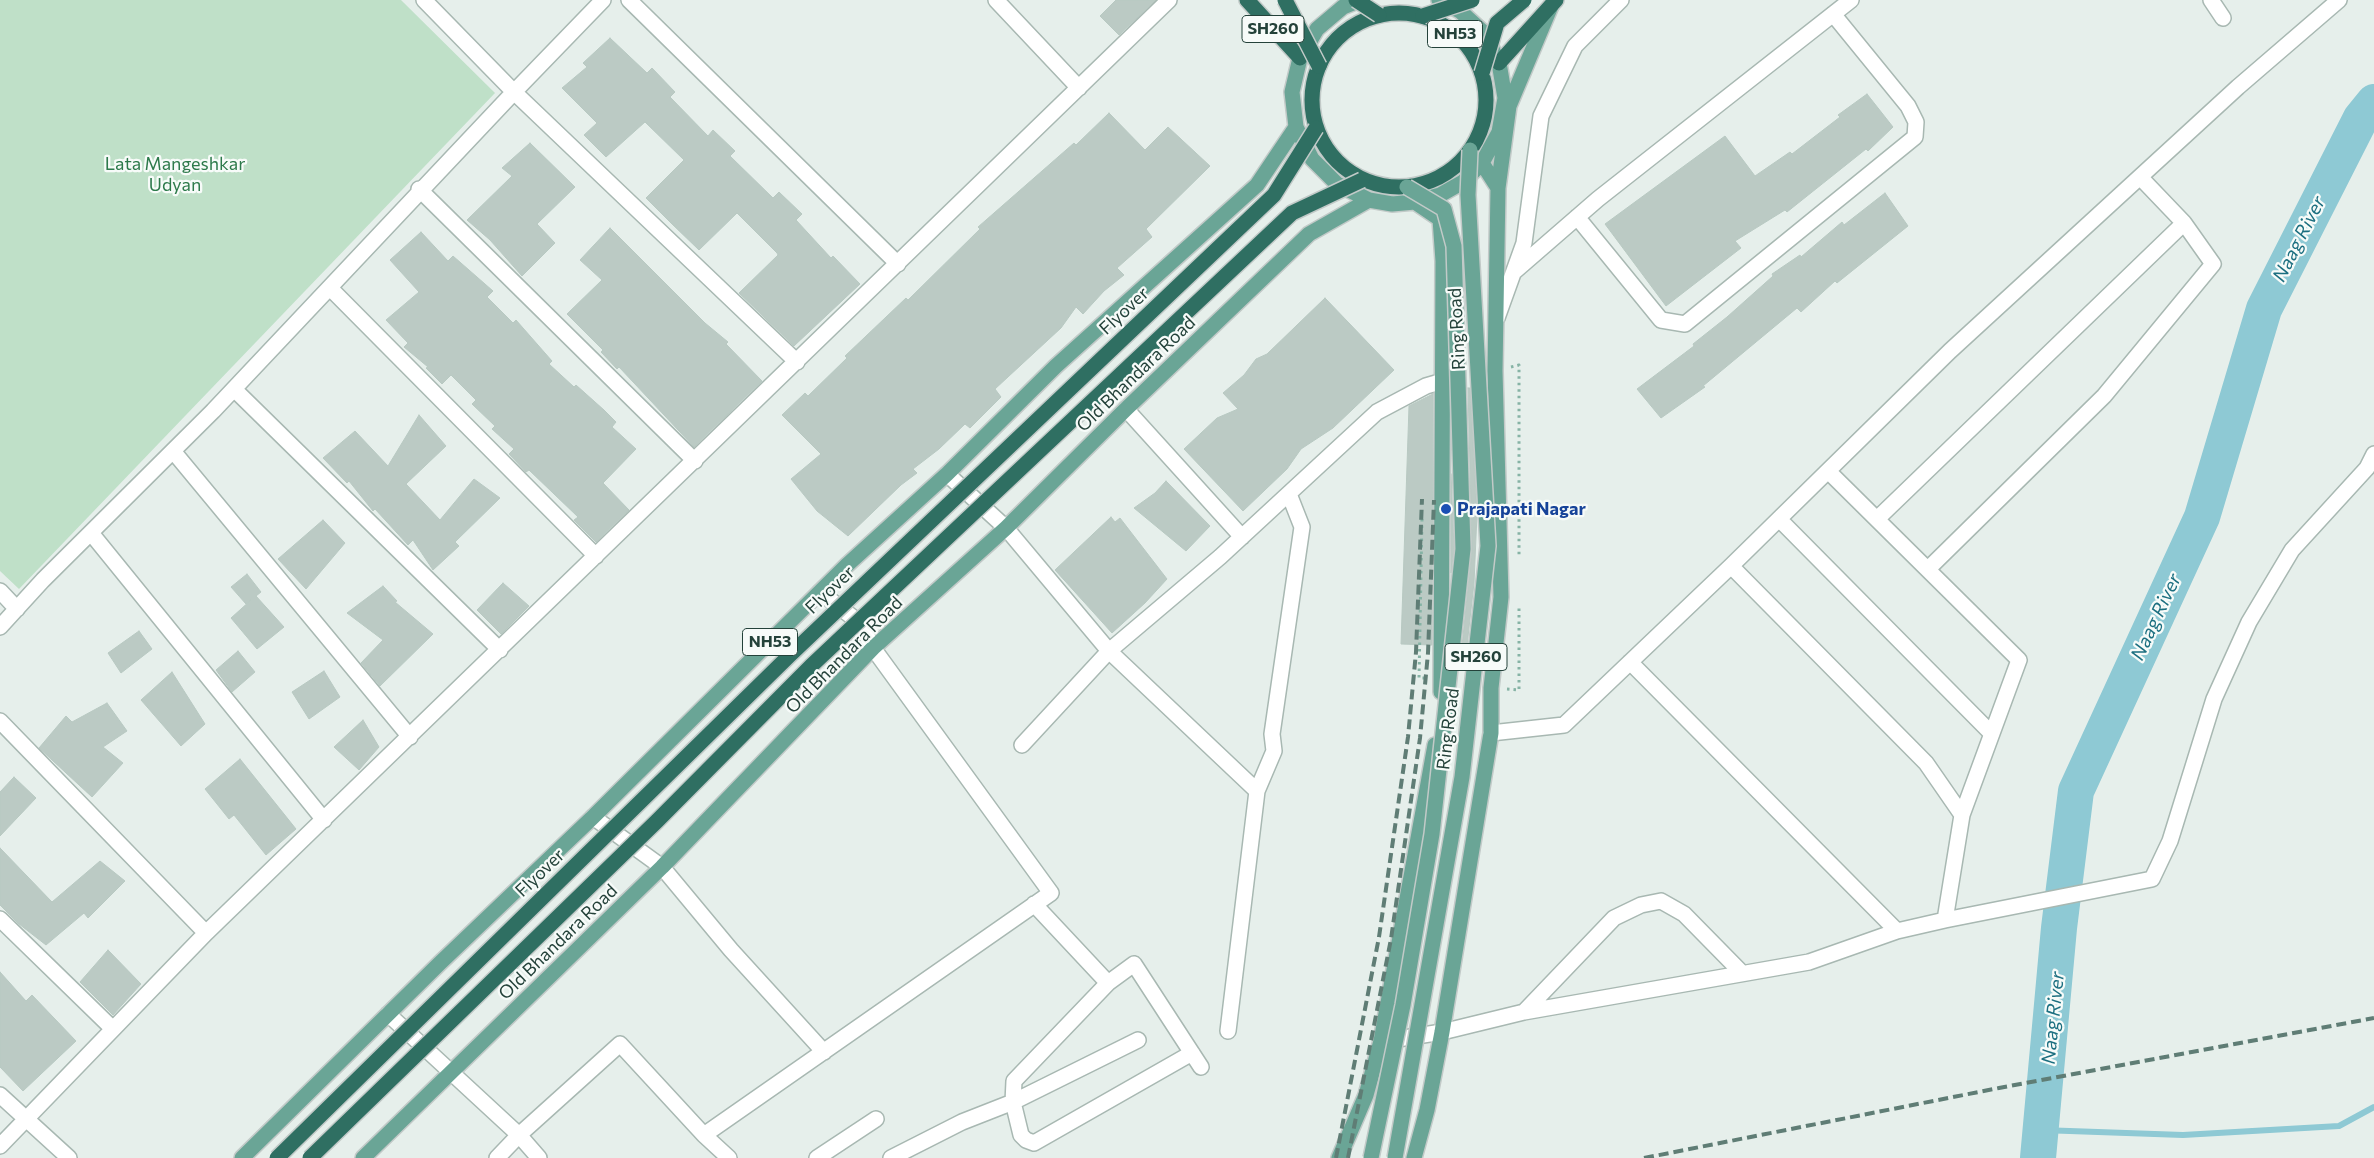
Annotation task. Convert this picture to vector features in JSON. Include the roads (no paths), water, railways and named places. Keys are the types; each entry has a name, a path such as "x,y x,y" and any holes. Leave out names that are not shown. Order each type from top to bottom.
{"highway":[{"name":"SH260","path":"1247,0 1300,58"},
{"name":"SH260","path":"1285,0 1319,66"},
{"path":"1356,0 1379,15"},
{"name":"NH53","path":"1423,16 1472,0"},
{"name":"NH53","path":"1482,73 1497,23 1524,0"},
{"name":"NH53","path":"1499,63 1554,1"},
{"name":"NH53","path":"1401,13 1423,16 1449,28 1469,48 1482,73 1486,100 1482,126 1470,150 1453,168 1432,181 1408,187 1384,186 1362,180 1337,161 1326,149 1316,128 1312,107 1313,86 1319,66 1333,43 1354,25 1379,15 1401,13"},
{"name":"Flyover","path":"277,1158 790,654 1274,195 1316,128"},
{"path":"310,1158 650,828 811,666 1292,213 1362,180"}],"main road":[{"name":"NH53","path":"1360,0 1343,7 1317,29 1300,58 1292,92 1296,127 1312,159 1337,184 1369,200 1392,204 1415,202 1440,195 1463,182 1482,163 1499,132 1505,98 1499,63 1484,33 1460,11 1439,0"},
{"path":"1414,1158 1427,1110 1442,1032 1491,733 1491,688 1501,597 1495,321 1498,188 1509,106 1554,1"},
{"name":"NH53","path":"242,1158 388,1014 593,817 846,565 947,474 1056,366 1257,185 1296,127"},
{"name":"Ring Road","path":"1395,1158 1462,777 1488,546 1468,195 1470,150"},
{"path":"1482,163 1498,188"},
{"name":"Ring Road","path":"1371,1158 1403,1005 1432,834 1463,549 1454,246 1444,209 1408,187"},
{"name":"Old Bhandara Road","path":"363,1158 662,868 873,648 1006,528 1126,409 1309,234 1369,200"},
{"name":"Ring Road","path":"1339,1158 1366,1095 1381,1042 1433,760 1442,681 1444,308 1440,219 1415,202"}],"street":[{"path":"424,0 514,92 796,362"},
{"path":"0,627 234,389 330,288 419,189 603,0"},
{"path":"629,0 898,264"},
{"path":"996,0 1079,88"},
{"path":"0,1146 206,933 1169,0"},
{"path":"1495,321 1524,243 1541,116 1575,46 1621,0"},
{"path":"1515,271 1577,217 1851,0"},
{"path":"2211,0 2223,18"},
{"path":"1491,733 1564,725 1780,519 1950,351 2238,87 2339,0"},
{"path":"1577,217 1661,320 1685,324 1915,137 1916,122 1908,106 1833,14"},
{"path":"1928,569 2104,396 2213,264 2184,223 2140,177"},
{"path":"419,189 695,461"},
{"path":"1877,519 2184,223"},
{"path":"330,288 596,556"},
{"path":"1022,745 1109,651 1242,537 1378,412 1426,386 1443,382"},
{"path":"234,389 500,650"},
{"path":"1126,409 1242,537"},
{"path":"173,450 410,737"},
{"path":"1381,1042 1442,1032 1524,1012 1810,962 1897,931 2152,879 2170,841 2214,699 2250,622 2292,550 2367,468 2374,454"},
{"path":"1828,471 2019,660 1962,815 1945,920"},
{"path":"947,474 1006,528 1109,651 1257,791"},
{"path":"1228,1031 1257,791 1274,751 1272,734 1302,527 1289,494"},
{"path":"1780,519 1991,733"},
{"path":"91,533 324,820"},
{"path":"1731,566 1926,763 1962,815"},
{"path":"0,592 17,608"},
{"path":"704,1135 1051,893 873,648 860,623 820,592"},
{"path":"1630,662 1897,931"},
{"path":"0,721 206,933"},
{"path":"593,817 662,868 732,950 824,1052"},
{"path":"1524,1012 1614,918 1641,905 1661,901 1684,914 1742,973"},
{"path":"1034,904 1108,983"},
{"path":"0,920 113,1029"},
{"path":"1192,1053 1034,1143 1026,1140 1020,1134 1013,1102 1014,1081 1108,983 1134,964 1202,1068"},
{"path":"388,1014 519,1134 539,1158"},
{"path":"891,1158 962,1122 1013,1102 1138,1040"},
{"path":"496,1158 519,1134 620,1044 704,1135 729,1158"},
{"path":"0,1095 69,1158"},
{"path":"817,1158 876,1119"}],"waterway":[{"name":"Naag River","path":"2038,1158 2059,928 2076,791 2202,517 2264,309 2361,118 2374,102"},
{"path":"2041,1130 2183,1135 2339,1126 2374,1107"}],"railway":[{"path":"1336,1158 1379,937 1408,737 1416,652 1422,499"},
{"path":"1348,1158 1391,939 1420,738 1428,653 1434,500"},
{"path":"1644,1158 1999,1088 2374,1018"}],"place":[{"name":"Prajapati Nagar","path":"1446,509"}],"park label":[{"name":"Lata Mangeshkar Udyan","path":"175,174"}]}
